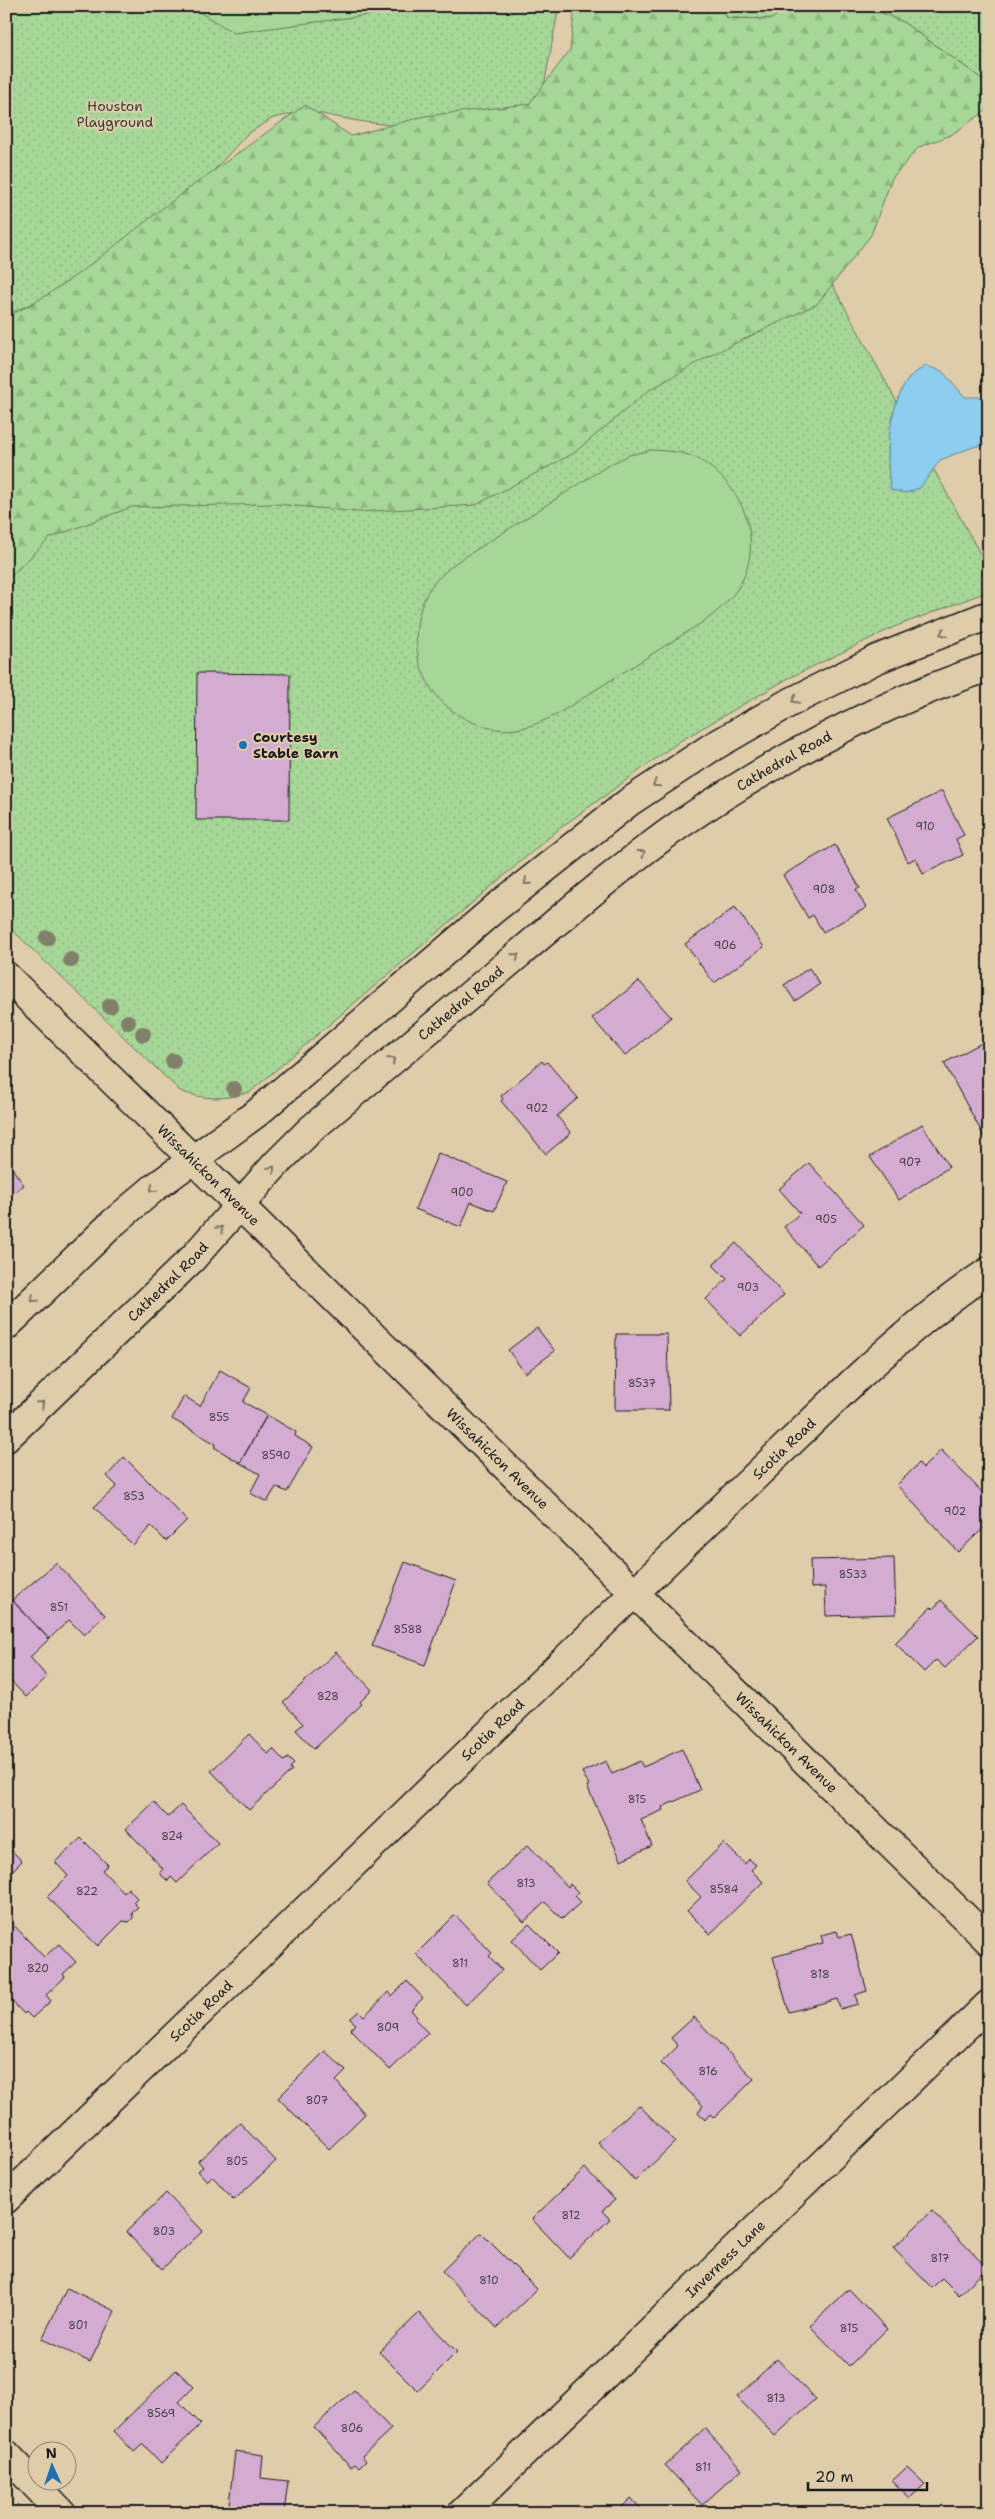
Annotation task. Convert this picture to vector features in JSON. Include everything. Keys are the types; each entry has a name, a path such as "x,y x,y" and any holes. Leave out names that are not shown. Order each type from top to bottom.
{"street":[{"path":"6,1326 114,1222 192,1159 257,1113 493,910 629,802 709,749 788,704 877,659 989,615"},
{"name":"Cathedral Road","path":"6,1438 192,1259 276,1164 310,1130 608,879 682,824 765,772 861,720 989,666"},
{"name":"Wissahickon Avenue","path":"6,976 989,1941"},
{"name":"Scotia Road","path":"6,2199 853,1382 905,1335 958,1292 989,1271"},
{"name":"Inverness Lane","path":"462,2513 989,2004"},
{"path":"6,2454 62,2513"}],"green space":[{"name":"Houston Playground","path":"6,6 559,6 543,91 534,101 502,117 436,131 358,121 305,111 273,118 247,134 206,179 64,289 6,315"},
{"path":"189,6 435,6 234,33"},
{"path":"575,6 721,6 727,18 772,19 787,6 865,6 903,22 989,84 987,110 951,135 919,147 892,178 871,235 817,304 709,356 648,391 574,453 476,505 358,512 276,504 131,507 50,538 6,581 6,317 47,295 67,281 180,195 305,105 351,136 425,116 529,104 570,50"},
{"path":"721,6 787,6 772,19 727,18"},
{"path":"865,6 989,6 989,84 903,22"},
{"path":"831,282 989,570 989,591 894,627 787,679 680,741 560,828 250,1092 215,1098 180,1091 6,924 6,512"},
{"path":"651,450 680,453 696,458 726,482 737,497 745,514 750,533 750,551 746,570 732,596 709,618 556,715 537,724 510,730 495,729 481,726 447,707 435,694 426,679 420,664 417,647 417,629 420,612 432,585 457,562 609,465 629,455"}],"water":[{"path":"925,366 942,371 965,397 983,397 989,392 989,444 973,447 940,460 920,488 906,493 891,490 888,448 893,416 902,389 909,378"}],"building":[{"name":"Courtesy Stable Barn","path":"197,673 290,674 289,820 196,820"},
{"path":"942,791 964,835 956,839 963,855 923,874 916,858 908,862 887,818"},
{"path":"835,845 860,888 856,890 866,908 823,932 813,915 808,918 783,875"},
{"path":"735,907 764,947 714,983 685,944"},
{"path":"809,968 820,984 795,1001 784,985"},
{"path":"639,981 671,1017 625,1056 592,1018"},
{"path":"989,1039 989,1141 987,1142 944,1063"},
{"path":"542,1061 544,1064 547,1062 578,1098 557,1116 571,1133 546,1154 501,1101 503,1099 501,1096"},
{"path":"922,1124 949,1167 899,1200 870,1157"},
{"path":"438,1153 507,1182 494,1211 471,1202 461,1227 415,1209"},
{"path":"6,1160 24,1185 6,1198"},
{"path":"809,1163 864,1225 818,1266 784,1227 800,1213 779,1189"},
{"path":"736,1243 784,1295 740,1336 706,1299 727,1279 713,1265"},
{"path":"537,1328 555,1351 525,1373 508,1350"},
{"path":"616,1334 667,1334 669,1410 615,1410"},
{"path":"220,1370 251,1388 243,1402 267,1415 240,1463 214,1447 216,1444 172,1419 184,1396 200,1406"},
{"path":"989,1409 989,1429 979,1417"},
{"path":"267,1415 296,1432 295,1436 313,1447 287,1492 276,1487 267,1502 250,1493 260,1474 240,1463"},
{"path":"941,1450 989,1499 989,1523 958,1552 897,1485 919,1463 923,1468"},
{"path":"124,1457 187,1520 166,1541 151,1526 133,1545 94,1507 117,1486 107,1476"},
{"path":"894,1558 896,1614 826,1616 825,1587 811,1588 810,1560"},
{"path":"405,1562 456,1581 425,1665 372,1646"},
{"path":"56,1563 105,1615 84,1635 69,1620 49,1639 12,1600"},
{"path":"12,1600 49,1639 30,1657 47,1677 26,1697 9,1679 12,1677 6,1671 6,1606"},
{"path":"941,1600 978,1636 945,1668 936,1660 924,1672 895,1643 931,1607 933,1609"},
{"path":"336,1652 372,1690 360,1702 362,1704 314,1749 296,1730 303,1724 283,1702"},
{"path":"249,1734 268,1754 273,1749 284,1761 288,1758 294,1764 290,1768 292,1770 249,1810 211,1771"},
{"path":"682,1749 700,1790 662,1807 663,1810 641,1820 652,1846 621,1860 582,1772 606,1761 612,1774 640,1761 643,1767"},
{"path":"154,1802 168,1817 181,1805 218,1843 177,1883 171,1877 168,1881 159,1873 163,1869 126,1829"},
{"path":"81,1838 108,1865 102,1870 124,1893 128,1888 137,1898 133,1902 138,1907 132,1912 133,1918 129,1922 123,1921 98,1946 47,1897 68,1876 55,1862"},
{"path":"724,1843 745,1864 749,1859 756,1865 751,1870 763,1882 710,1934 687,1911 701,1897 685,1881"},
{"path":"6,1845 22,1861 7,1876 6,1875"},
{"path":"528,1845 568,1887 570,1884 578,1892 575,1896 581,1902 562,1919 545,1902 524,1922 487,1883"},
{"path":"455,1915 492,1953 489,1956 502,1970 466,2005 416,1954"},
{"path":"9,1920 44,1957 59,1944 76,1962 63,1974 65,1977 46,1995 51,2001 32,2018 26,2012 24,2014 6,1995 6,1923"},
{"path":"529,1924 558,1953 540,1970 512,1940"},
{"path":"837,1931 839,1937 851,1934 867,1991 855,1995 858,2004 840,2009 837,1999 789,2012 773,1957 823,1943 821,1935"},
{"path":"407,1981 423,1998 411,2010 417,2017 415,2019 428,2033 390,2070 350,2029 356,2024 350,2019 359,2011 364,2016 389,1992 392,1996"},
{"path":"694,2017 754,2079 714,2118 710,2114 705,2120 698,2112 703,2106 661,2063 678,2046 671,2038"},
{"path":"325,2051 346,2071 336,2081 365,2114 329,2149 278,2098"},
{"path":"639,2105 675,2142 635,2181 598,2142"},
{"path":"240,2123 276,2161 234,2200 212,2176 207,2181 198,2171 203,2167 198,2161"},
{"path":"585,2168 615,2200 602,2211 610,2219 569,2258 532,2219"},
{"path":"166,2193 203,2231 162,2269 126,2232"},
{"path":"932,2211 987,2268 959,2295 942,2278 932,2288 893,2248"},
{"path":"481,2233 537,2289 497,2328 442,2271"},
{"path":"67,2288 115,2311 90,2362 42,2339"},
{"path":"849,2289 887,2329 849,2366 810,2326"},
{"path":"419,2313 457,2352 418,2391 379,2352"},
{"path":"777,2359 815,2399 775,2436 737,2397"},
{"path":"176,2370 194,2387 179,2402 201,2424 161,2463 143,2444 134,2452 114,2431"},
{"path":"354,2390 391,2429 362,2456 366,2461 359,2468 355,2464 351,2467 314,2427"},
{"path":"705,2429 742,2469 702,2505 665,2465"},
{"path":"235,2451 263,2455 261,2478 288,2481 284,2513 228,2513"},
{"path":"907,2467 925,2484 910,2498 892,2481"},
{"path":"631,2498 645,2513 616,2513"}],"place":[{"name":"Courtesy Stable Barn","path":"243,745"}]}
